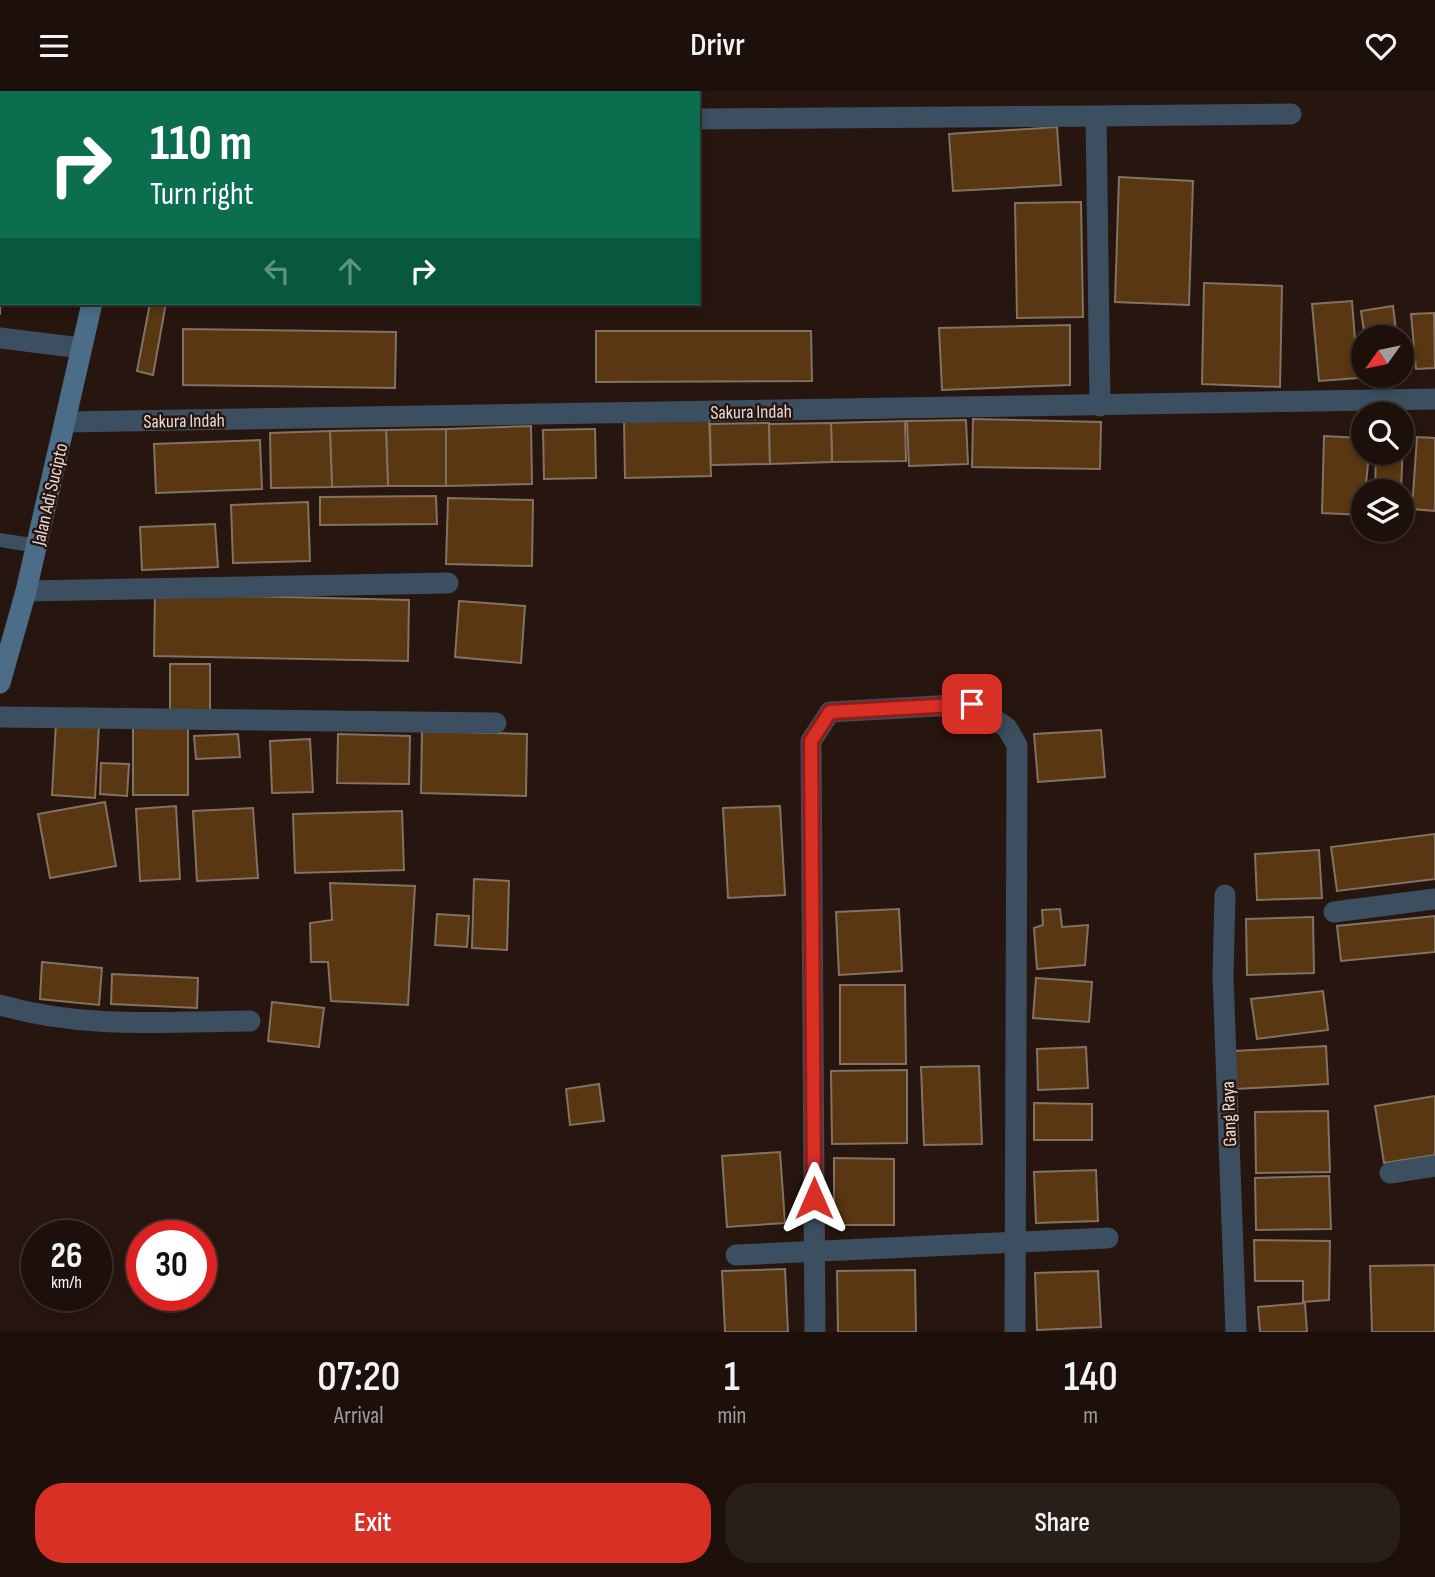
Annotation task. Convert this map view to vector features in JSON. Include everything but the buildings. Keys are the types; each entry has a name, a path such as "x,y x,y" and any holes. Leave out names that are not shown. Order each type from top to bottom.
{"main road":[{"name":"Jalan Adi Sucipto","path":"0,683 37,546 92,305"}],"street":[{"path":"700,119 1292,114"},
{"path":"1096,116 1100,406"},
{"path":"0,338 81,348"},
{"name":"Sakura Indah","path":"66,422 1435,399"},
{"path":"26,591 448,583"},
{"path":"815,1332 811,741 830,712 972,704 1007,728 1017,745 1015,1332"},
{"path":"0,717 496,723"},
{"name":"Gang Raya","path":"1225,895 1223,976 1236,1332"},
{"path":"1334,912 1435,899"},
{"path":"0,1005 41,1016 97,1023 250,1021"},
{"path":"1390,1173 1435,1166"},
{"path":"736,1255 1014,1240 1108,1238"}],"lane":[{"path":"0,540 37,546"}],"route":[{"path":"814,1198 811,741 830,712 972,704"}]}
